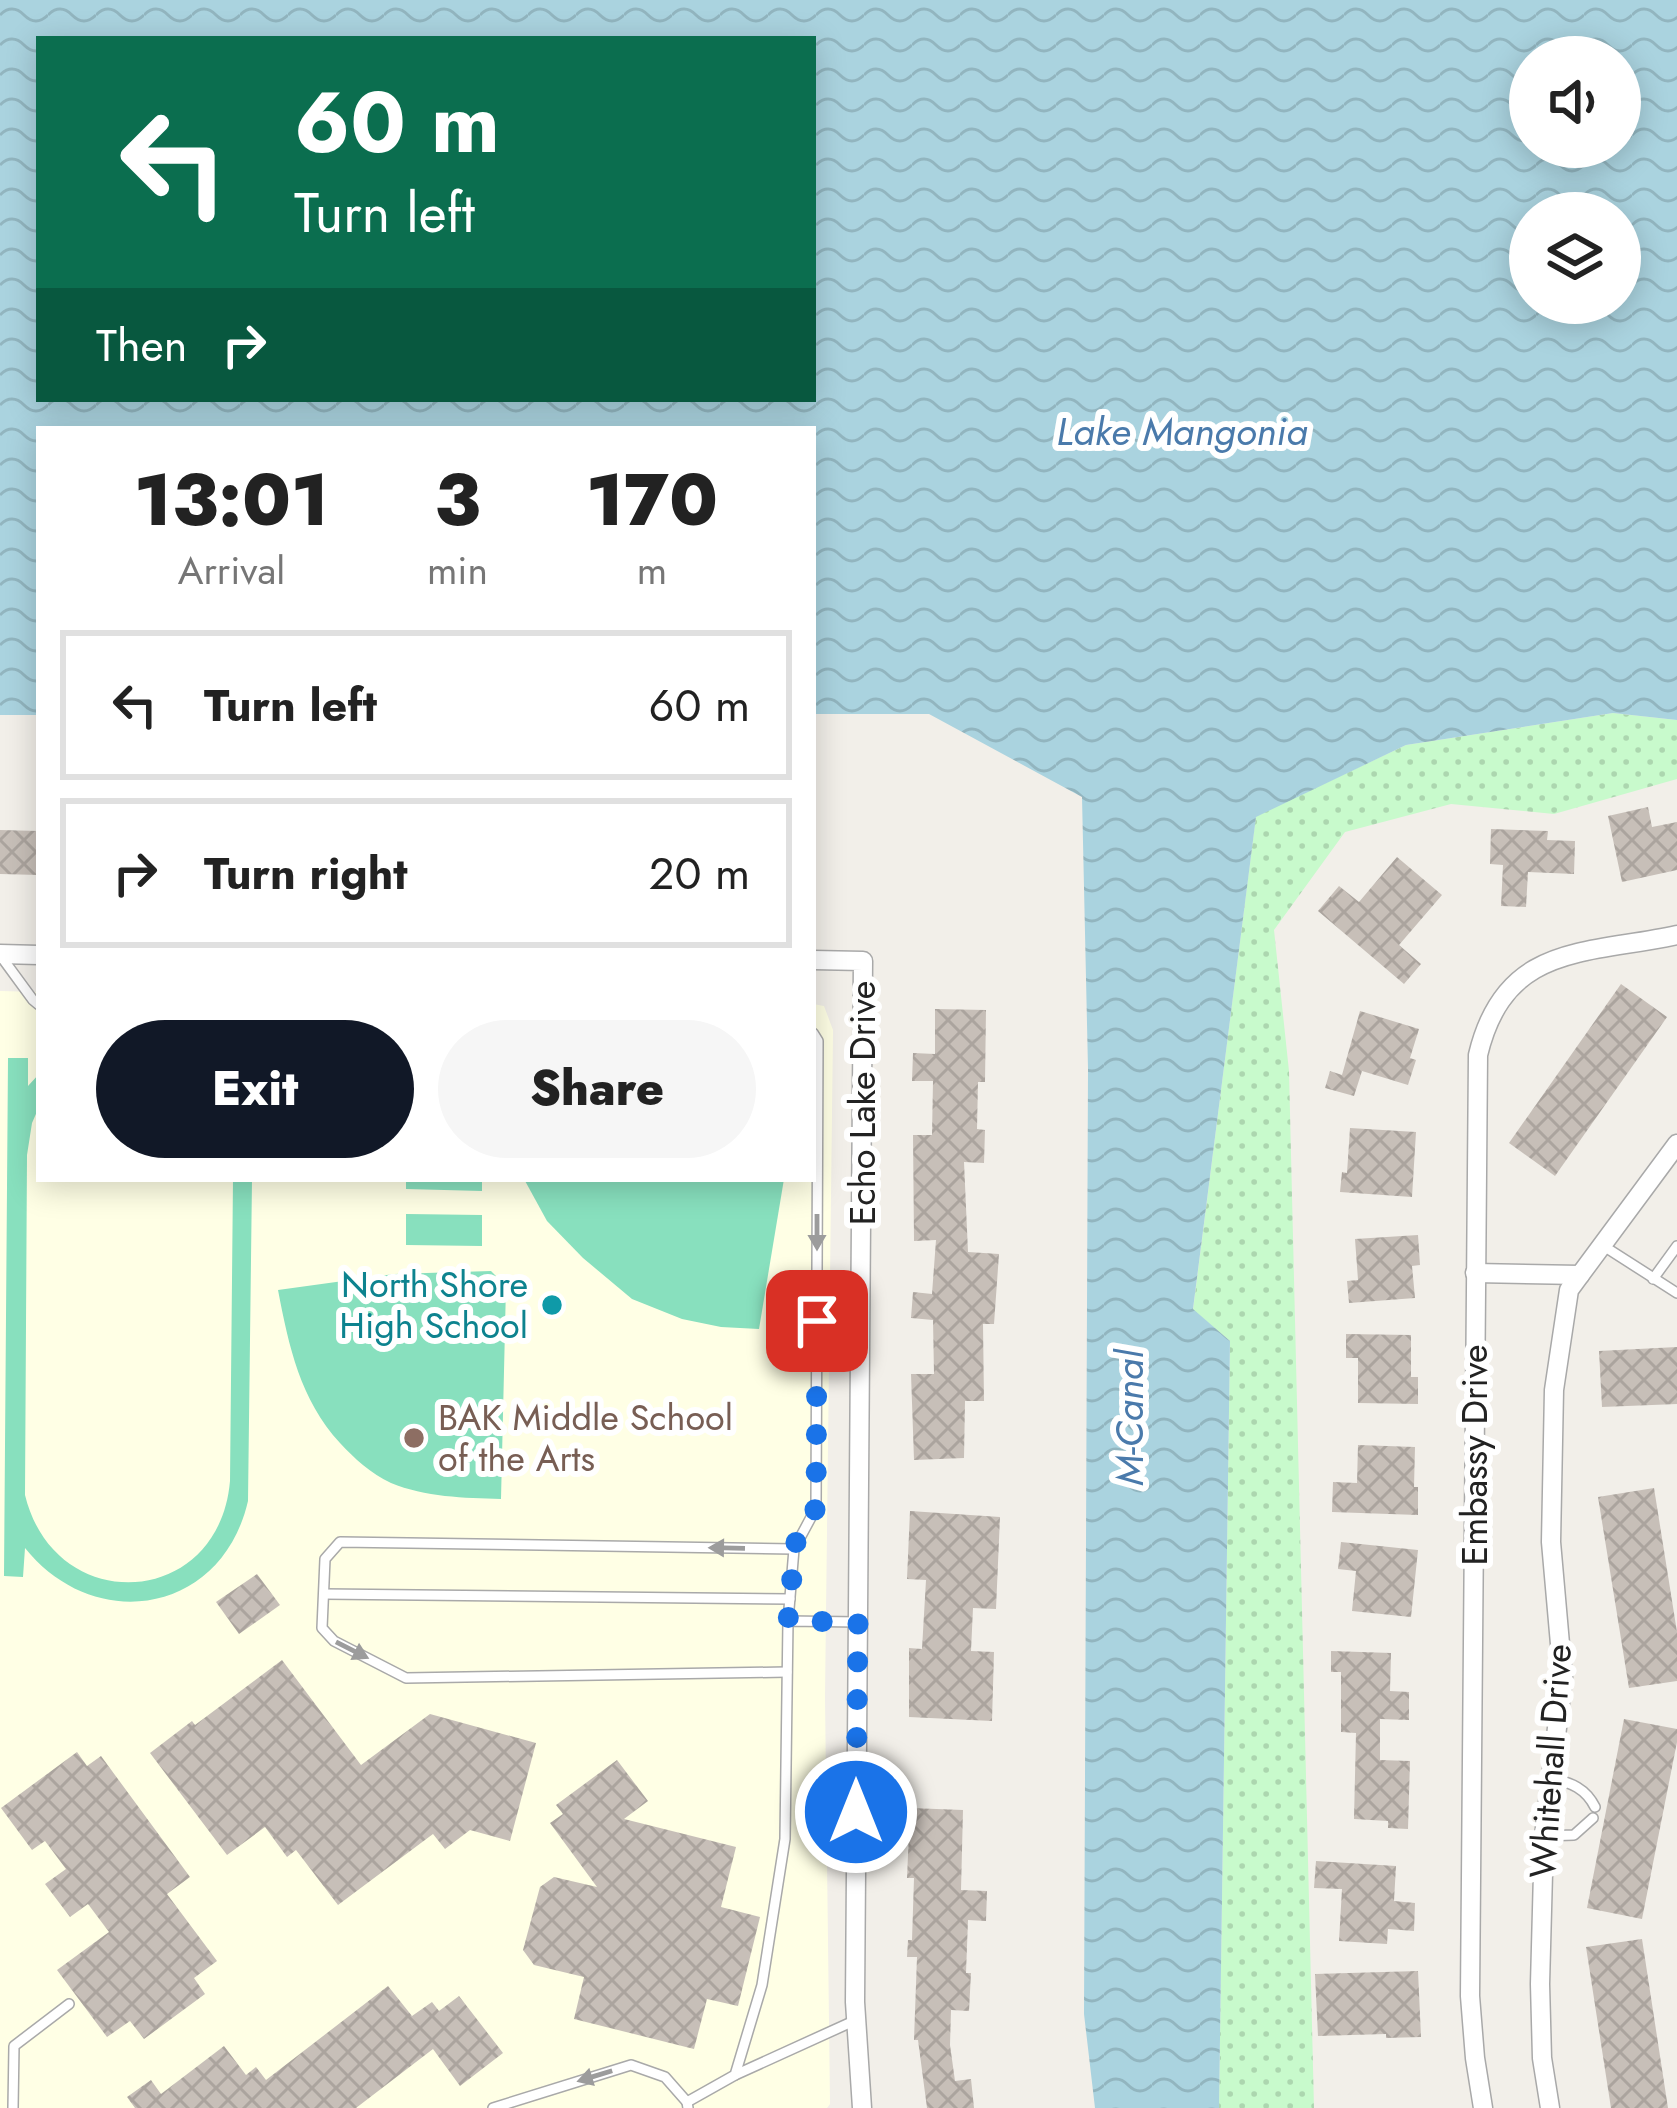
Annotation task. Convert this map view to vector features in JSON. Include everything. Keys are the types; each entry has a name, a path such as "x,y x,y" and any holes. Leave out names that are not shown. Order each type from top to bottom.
{"street":[{"name":"Embassy Drive","path":"1483,2108 1470,1996 1477,1071 1482,1040 1495,1010 1518,982 1545,962 1677,935"},
{"path":"0,955 36,955"},
{"name":"Echo Lake Drive","path":"816,960 862,961 856,2020 862,2108"},
{"name":"Whitehall Drive","path":"1550,2108 1542,2059 1540,1984 1544,1836 1563,1678 1551,1542 1554,1390 1569,1290 1677,1144"},
{"path":"1475,1273 1580,1274"}],"lane":[{"path":"0,955 36,1002"},
{"path":"735,2075 762,1985 784,1839 794,1549 816,1508 816,1038"},
{"path":"1602,1245 1677,1293"},
{"path":"1653,1279 1677,1246"},
{"path":"787,1672 406,1678 334,1641 322,1628 326,1559 340,1542 794,1549"},
{"path":"324,1594 790,1600"},
{"path":"788,1621 858,1622"},
{"path":"1544,1836 1574,1834 1594,1812 1590,1796 1578,1787 1550,1779"},
{"path":"13,2108 14,2047 69,2004"},
{"path":"493,2108 632,2065 665,2077 687,2105 735,2075 856,2020"}],"shaded area":[{"name":"BAK Middle School of the Arts","path":"0,991 36,992 36,1182 816,1182 816,1005 824,1006 833,1030 825,1697 830,2104 827,2108 0,2108"}],"green space":[{"path":"1613,713 1677,720 1677,779 1554,814 1451,804 1345,832 1274,930 1289,1071 1314,2108 1219,2108 1230,1341 1193,1310 1256,816 1406,745"},
{"path":"8,1058 28,1058 28,1086 36,1077 36,1114 27,1155 25,1495 42,1535 68,1563 100,1578 135,1582 168,1574 198,1554 219,1523 230,1481 233,1182 252,1182 248,1501 234,1539 212,1568 184,1588 153,1600 119,1601 86,1593 54,1576 25,1548 23,1577 4,1576"},
{"path":"406,1182 482,1182 482,1191 406,1189"},
{"path":"526,1182 784,1182 759,1329 682,1319 632,1299 547,1221"},
{"path":"406,1214 482,1215 482,1246 406,1245"},
{"path":"491,1271 506,1286 501,1499 431,1494 391,1483 351,1454 315,1409 292,1352 278,1290 394,1274"}],"water":[{"name":"Lake Mangonia","path":"0,0 1677,0 1677,720 1613,713 1406,745 1256,817 1193,1309 1230,1341 1219,2108 1095,2108 1084,2014 1088,1069 1082,797 929,714 816,714 816,426 36,426 36,715 0,715"}],"building":[{"path":"1648,807 1652,827 1677,822 1677,870 1622,882 1608,816"},
{"path":"1491,829 1548,831 1547,840 1575,841 1574,874 1528,872 1526,907 1501,906 1503,865 1490,864"},
{"path":"0,830 36,831 36,875 0,874"},
{"path":"1397,857 1442,895 1399,945 1421,964 1404,984 1318,911 1339,886 1359,902"},
{"path":"1621,984 1667,1017 1555,1176 1509,1143"},
{"path":"935,1009 986,1010 985,1082 978,1082 977,1129 985,1130 984,1163 964,1162 968,1252 999,1254 994,1324 983,1324 984,1401 965,1401 964,1458 914,1460 911,1374 934,1374 933,1320 911,1318 913,1292 932,1294 936,1240 914,1241 913,1135 932,1135 933,1081 912,1081 913,1053 935,1054"},
{"path":"1360,1011 1419,1029 1408,1085 1362,1071 1354,1096 1325,1088 1330,1071 1342,1075"},
{"path":"1350,1128 1416,1132 1412,1197 1340,1192 1342,1172 1347,1173"},
{"path":"1418,1235 1420,1265 1412,1266 1415,1298 1349,1303 1347,1281 1358,1280 1355,1239"},
{"path":"1346,1334 1411,1335 1411,1377 1418,1377 1418,1404 1358,1403 1358,1358 1346,1358"},
{"path":"1677,1347 1677,1404 1602,1407 1599,1351"},
{"path":"1358,1445 1415,1447 1418,1515 1332,1512 1333,1482 1357,1483"},
{"path":"1654,1488 1677,1632 1677,1681 1629,1688 1598,1497"},
{"path":"910,1511 1000,1517 996,1609 973,1608 971,1651 994,1652 992,1721 909,1717 909,1648 922,1649 926,1580 907,1579"},
{"path":"1341,1542 1418,1550 1411,1617 1352,1611 1356,1571 1338,1569"},
{"path":"257,1574 280,1605 239,1634 216,1602"},
{"path":"1331,1651 1391,1653 1390,1691 1409,1692 1409,1720 1380,1719 1380,1760 1410,1761 1408,1829 1388,1828 1388,1821 1354,1819 1356,1733 1341,1732 1341,1672 1331,1672"},
{"path":"282,1660 361,1765 430,1714 536,1743 510,1841 470,1830 445,1849 433,1834 338,1905 296,1850 287,1857 265,1827 227,1855 150,1753"},
{"path":"1624,1719 1677,1729 1642,1919 1587,1908"},
{"path":"77,1752 87,1766 101,1756 190,1877 167,1894 217,1961 194,1978 205,1994 144,2039 130,2021 107,2037 57,1970 109,1932 88,1904 70,1917 45,1884 66,1869 45,1841 32,1850 1,1808"},
{"path":"617,1760 648,1801 624,1819 736,1847 721,1907 760,1917 738,2006 707,1999 694,2049 574,2019 584,1977 534,1965 523,1950 540,1887 554,1877 597,1887 550,1823 563,1814 556,1805"},
{"path":"910,1808 963,1810 961,1890 987,1891 986,1921 968,1920 969,2011 951,2010 955,2081 971,2079 974,2108 927,2108 918,2040 914,2040 917,1957 907,1957 914,1878 907,1878"},
{"path":"1316,1861 1396,1866 1394,1901 1415,1903 1414,1931 1388,1929 1387,1944 1339,1941 1342,1889 1314,1888"},
{"path":"1642,1939 1668,2108 1611,2108 1586,1947"},
{"path":"1418,1971 1421,2037 1318,2036 1315,1974"},
{"path":"388,1986 412,2016 432,2002 439,2011 459,1996 503,2053 460,2086 433,2049 356,2108 135,2108 127,2097 151,2080 161,2094 224,2046 246,2075 256,2067 266,2080"}],"place":[{"name":"North Shore High School","path":"552,1305"},
{"name":"BAK Middle School of the Arts","path":"414,1438"}],"route":[{"path":"817,1321 816,1508 795,1544 788,1621 858,1622 856,1812"}],"water label":[{"name":"M-Canal","path":"1129,1418"}]}
